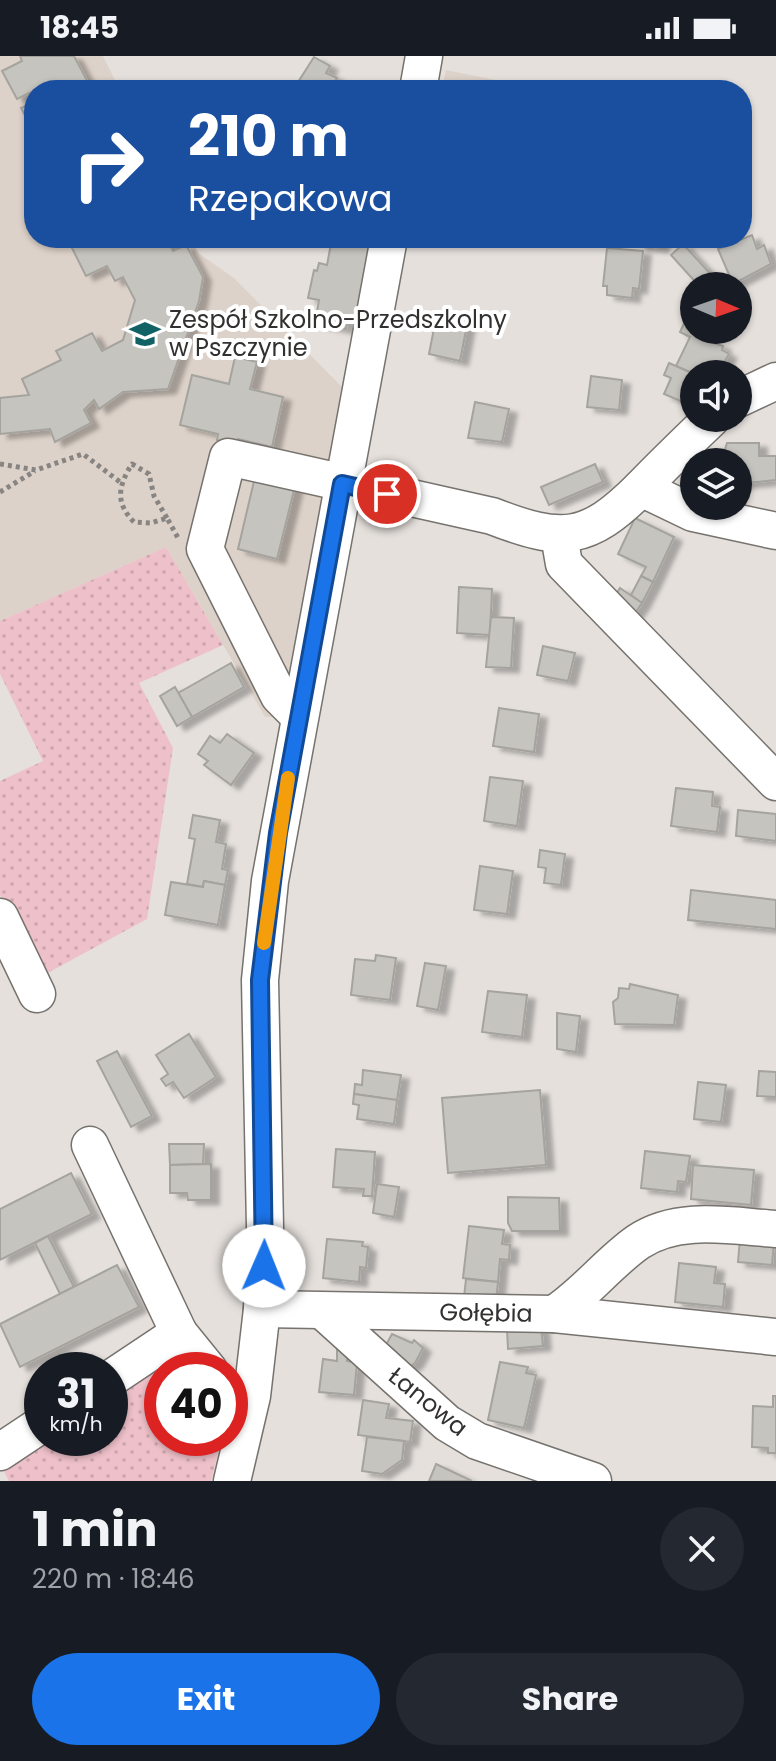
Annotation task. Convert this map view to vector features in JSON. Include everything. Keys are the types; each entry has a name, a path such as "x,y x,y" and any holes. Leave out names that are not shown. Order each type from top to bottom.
{"street":[{"path":"420,80 424,56"},
{"path":"248,1364 262,1309 265,1227 260,980 270,881 387,248"},
{"path":"752,392 776,381"},
{"path":"299,716 279,696 205,549 228,457 492,516 527,530 559,535 581,532 607,521 698,432"},
{"path":"641,488 693,513 776,531"},
{"path":"559,535 564,564 776,782"},
{"path":"257,650 311,648"},
{"path":"0,917 37,994"},
{"path":"90,1145 179,1333 194,1352"},
{"name":"Gołębia","path":"262,1309 554,1314 575,1301 638,1242 669,1227 704,1224 776,1229"},
{"name":"Łanowa","path":"324,1312 447,1423 477,1441 581,1480"},
{"path":"554,1314 776,1337"},
{"path":"128,1367 179,1333"},
{"path":"0,1452 24,1436"},
{"path":"232,1481 234,1456"}],"path":[{"path":"0,492 36,470 83,454 120,482"},
{"path":"0,464 36,470"},
{"path":"132,464 149,474 154,496 167,518"}],"shaded area":[{"name":"Zespół Szkolno-Przedszkolny w Pszczynie","path":"0,56 103,56 115,80 24,80 24,248 195,248 234,278 345,390 310,584 280,717 265,717 166,547 0,621"},
{"path":"446,70 495,80 444,80"},
{"path":"166,547 223,645 139,683 173,748 147,919 42,976 0,895 0,781 43,761 0,674 0,621"},
{"path":"144,1370 144,1456 217,1456 211,1481 9,1481 4,1471 25,1456 128,1456 128,1382"}],"building":[{"path":"20,56 74,56 87,80 24,80 24,96 17,99 2,71 22,61"},
{"path":"314,57 330,66 326,73 337,78 336,80 299,80"},
{"path":"752,235 757,249 764,245 771,264 752,274 728,272 718,249 752,248"},
{"path":"72,248 171,248 173,251 188,248 203,277 199,301 168,389 123,392 99,409 94,400 84,410 91,423 55,442 50,429 0,434 0,398 29,395 22,379 61,360 56,351 92,333 102,351 123,340 135,300 123,277 115,281 107,266 86,276"},
{"path":"330,248 372,248 358,319 348,317 346,329 315,323 319,300 308,298 314,270 317,271 319,263 327,265"},
{"path":"607,248 643,251 639,289 633,288 632,298 607,295 607,286 603,286"},
{"path":"679,248 687,248 709,272 686,272 671,255"},
{"path":"436,318 467,325 460,361 429,354"},
{"path":"687,344 716,344 723,346 722,350 729,354 726,360 680,360 680,368 676,366"},
{"path":"235,357 257,362 250,389 283,397 272,447 238,439 237,446 217,440 218,434 180,425 192,375 229,384"},
{"path":"669,363 680,368 680,401 664,394 671,378 664,375"},
{"path":"591,376 622,380 619,410 587,407"},
{"path":"475,402 509,409 502,442 468,438"},
{"path":"727,443 759,443 759,456 776,456 776,480 752,483 752,448 725,448"},
{"path":"595,464 603,482 549,505 541,487"},
{"path":"255,477 295,486 277,559 238,549"},
{"path":"635,518 674,537 653,582 641,576 646,567 618,554"},
{"path":"641,576 653,582 642,603 631,595"},
{"path":"459,587 492,589 490,635 457,633"},
{"path":"620,588 642,603 631,619 612,601"},
{"path":"491,617 514,618 511,668 486,667"},
{"path":"543,646 575,653 568,681 537,675"},
{"path":"231,663 244,687 192,717 178,693"},
{"path":"175,687 192,717 177,726 160,696"},
{"path":"499,708 539,714 534,752 493,746"},
{"path":"227,734 254,753 231,785 204,765 208,761 198,754 210,736 220,743"},
{"path":"490,777 523,781 517,826 484,821"},
{"path":"676,788 713,792 712,806 720,807 717,832 671,826"},
{"path":"738,810 776,814 776,841 736,836"},
{"path":"193,815 220,820 216,842 226,844 222,869 228,870 225,885 204,881 203,887 187,884 195,839 189,838"},
{"path":"540,850 565,854 561,885 544,883 546,868 538,867"},
{"path":"480,866 513,871 507,914 474,910"},
{"path":"204,881 225,885 218,925 165,915 171,882 203,887"},
{"path":"691,890 776,900 776,929 688,920"},
{"path":"376,955 396,958 390,1000 351,995 355,959 375,961"},
{"path":"425,963 446,966 438,1010 417,1006"},
{"path":"630,984 678,995 674,1025 615,1024 613,1002 618,998 619,988 629,989"},
{"path":"488,991 527,995 522,1037 482,1032"},
{"path":"557,1013 580,1016 576,1052 557,1049"},
{"path":"189,1034 216,1077 184,1098 173,1082 166,1086 161,1079 168,1074 156,1055"},
{"path":"117,1051 152,1116 131,1127 97,1061"},
{"path":"363,1070 401,1075 397,1100 354,1094 355,1084 362,1085"},
{"path":"759,1071 776,1072 776,1097 757,1096"},
{"path":"698,1082 726,1085 721,1122 694,1119"},
{"path":"540,1090 546,1165 448,1173 442,1098"},
{"path":"354,1094 397,1100 394,1124 357,1119 359,1105 353,1104"},
{"path":"169,1144 204,1144 203,1164 170,1165"},
{"path":"336,1149 375,1152 372,1196 363,1196 364,1189 333,1187"},
{"path":"645,1151 690,1156 686,1182 678,1181 677,1192 641,1188"},
{"path":"211,1164 211,1200 188,1200 187,1193 170,1193 170,1165"},
{"path":"693,1165 754,1170 751,1205 691,1199"},
{"path":"71,1173 92,1214 0,1260 0,1209"},
{"path":"377,1184 399,1187 394,1217 373,1213"},
{"path":"508,1197 559,1198 560,1231 512,1231 508,1223"},
{"path":"469,1226 504,1230 502,1244 510,1245 509,1260 500,1259 498,1282 463,1278"},
{"path":"48,1236 74,1287 60,1294 35,1243"},
{"path":"327,1239 363,1242 362,1246 368,1247 366,1268 360,1267 359,1282 323,1278"},
{"path":"740,1239 774,1241 772,1265 738,1262"},
{"path":"679,1263 716,1267 714,1283 725,1284 723,1307 675,1302"},
{"path":"117,1265 139,1307 50,1352 24,1352 24,1365 20,1367 0,1324"},
{"path":"466,1279 498,1282 495,1309 463,1306"},
{"path":"541,1326 543,1346 508,1349 507,1329"},
{"path":"392,1334 412,1343 414,1340 423,1348 415,1363 403,1372 386,1345"},
{"path":"337,1350 348,1351 347,1361 357,1363 354,1395 319,1392 323,1359 337,1361"},
{"path":"500,1362 528,1367 526,1373 536,1375 524,1428 488,1420"},
{"path":"773,1396 776,1396 776,1453 768,1453 768,1448 752,1447 753,1406 773,1407"},
{"path":"363,1400 389,1404 386,1418 413,1421 410,1442 358,1435"},
{"path":"367,1437 404,1441 402,1460 382,1474 362,1471"},
{"path":"436,1464 472,1481 429,1481"}],"slow traffic":[{"path":"264,943 270,881 288,778"}],"place":[{"name":"Zespół Szkolno-Przedszkolny w Pszczynie","path":"145,334"}],"route":[{"path":"264,1266 260,980 270,881 342,484 387,494"}]}
